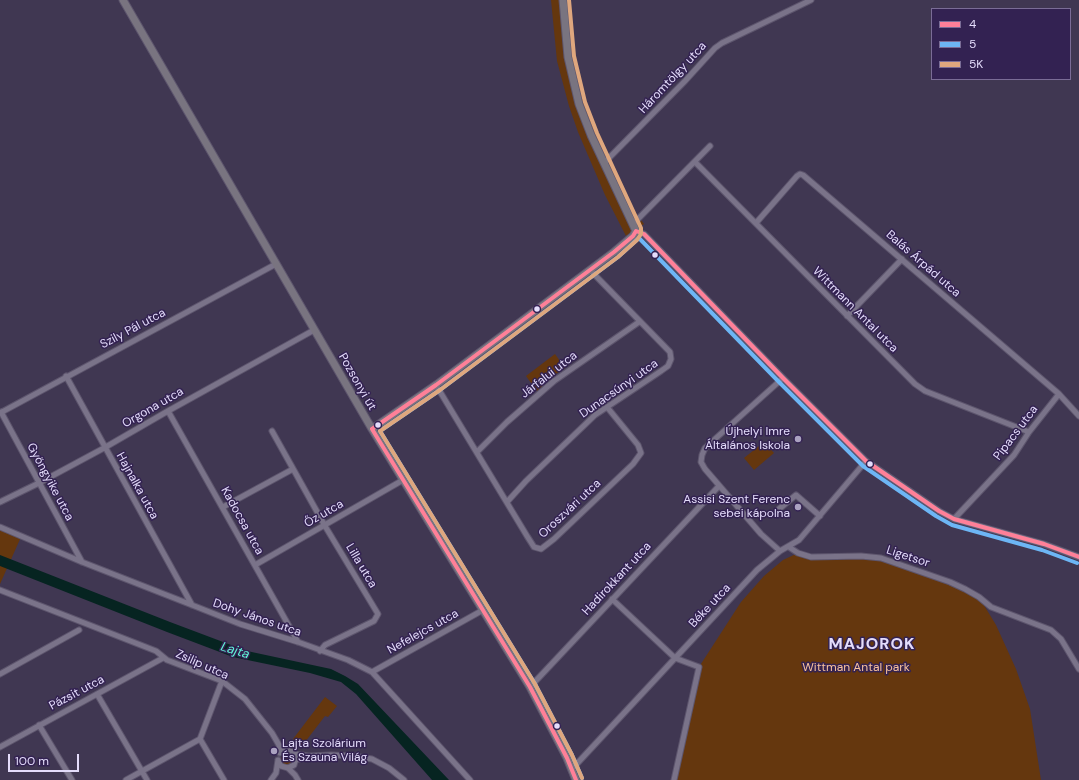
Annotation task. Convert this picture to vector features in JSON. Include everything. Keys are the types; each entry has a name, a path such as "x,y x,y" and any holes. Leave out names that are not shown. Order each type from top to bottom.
{"main road":[{"name":"Pozsonyi út","path":"123,0 372,429 530,687 572,769 576,780"},
{"path":"372,429 436,385 634,236 635,228 584,119 575,90 566,40 563,0"}],"street":[{"name":"Háromtölgy utca","path":"604,163 685,81 715,48 722,43 811,0"},
{"path":"710,146 635,228 644,234 783,378 866,461 939,511 954,519 1044,544 1079,557"},
{"name":"Wittmann Antal utca","path":"695,162 915,384 925,391 1029,432"},
{"name":"Balás Árpád utca","path":"756,224 797,176 802,174 1059,394 1079,416"},
{"path":"847,316 902,259"},
{"name":"Szily Pál utca","path":"1,412 276,264"},
{"name":"Dunacsúnyi utca","path":"507,502 526,481 595,415 661,372 668,366 671,360 670,352 639,322 590,270"},
{"name":"Járfalui utca","path":"477,452 507,422 554,381 639,322"},
{"name":"Orgona utca","path":"0,502 104,448 168,410 314,330"},
{"name":"Hajnalka utca","path":"66,376 104,448 192,605"},
{"path":"780,551 761,534 704,469 701,462 705,448 783,378"},
{"name":"Oroszvári utca","path":"436,385 534,546 541,549 554,540 633,464 641,453 638,445 607,407"},
{"name":"Pipacs utca","path":"954,519 1014,455 1029,432 1059,394"},
{"name":"Kadocsa utca","path":"168,410 298,642"},
{"name":"Gyöngyike utca","path":"1,412 82,562"},
{"name":"Lilla utca","path":"272,431 325,526 378,614 374,621 325,645 320,651"},
{"name":"Béke utca","path":"572,769 757,570 780,551 799,540 866,461"},
{"path":"223,507 292,469"},
{"name":"Őz utca","path":"255,565 403,480"},
{"name":"Hadirokkant utca","path":"530,687 719,486"},
{"path":"779,509 796,495 820,516"},
{"name":"Dohy János utca","path":"0,527 82,562 240,624 298,642 348,660 372,672 470,780"},
{"name":"Ligetsor","path":"789,547 798,553 812,557 861,556 881,558 931,575 965,589 979,597 991,607 1051,630 1061,639 1079,669"},
{"name":"Zsilip utca","path":"0,590 156,650 163,658 222,682 245,699 272,733 279,745"},
{"path":"0,597 7,593"},
{"path":"612,599 675,658 699,667 674,780"},
{"name":"Nefelejcs utca","path":"372,672 483,610"},
{"path":"0,674 79,630"},
{"name":"Pázsit utca","path":"0,747 163,658"},
{"path":"126,780 200,739 222,682"},
{"path":"97,694 147,780"},
{"path":"39,725 72,780"},
{"path":"200,739 224,780"},
{"path":"279,745 294,754 309,756 332,754 372,759 389,768 402,780"},
{"path":"271,780 276,773 280,753 279,745"},
{"path":"280,753 286,750"},
{"path":"294,754 295,774 298,780"},
{"path":"276,773 309,756"},
{"path":"278,760 279,763 295,774"}],"green space":[{"path":"551,0 569,0 575,63 580,89 590,118 629,204 644,224 626,236 605,195 578,132 569,106 557,61"},
{"path":"555,354 565,368 551,377 537,391 526,376"},
{"path":"764,442 774,453 754,470 744,458"},
{"path":"0,529 21,537 0,584"},
{"name":"Wittman Antal park","path":"798,553 811,557 881,558 909,567 979,597 996,625 1016,669 1030,709 1041,780 674,780 699,667 741,602 764,576 783,560"},
{"path":"325,697 337,706 328,717 325,716 302,746 293,739"},
{"path":"285,753 289,753 293,759 289,765 285,765 281,761 281,757"}],"water":[{"name":"Lajta","path":"0,555 247,651 331,669 345,676 358,684 449,780 432,780 356,694 341,682 310,673 233,657 0,566"}],"transit line":[{"name":"5K","path":"569,0 574,56 585,102 597,133 641,228 641,234 637,240 618,257 440,390 380,431 535,684 572,755 582,778"},
{"name":"4","path":"576,780 567,758 530,687 372,429 436,385 614,252 633,236 636,231 644,234 783,378 866,461 939,511 954,519 1044,544 1079,557"},
{"name":"5","path":"582,778 572,755 535,684 380,431 440,390 618,257 639,238 863,466 936,516 952,525 1042,550 1077,563"}],"place":[{"name":"Újhelyi Imre Általános Iskola","path":"798,439"},
{"name":"Assisi Szent Ferenc sebei kápolna","path":"798,507"},
{"name":"Lajta Szolárium És Szauna Világ","path":"274,751"}],"district":[{"name":"MAJOROK","path":"872,645"}]}
